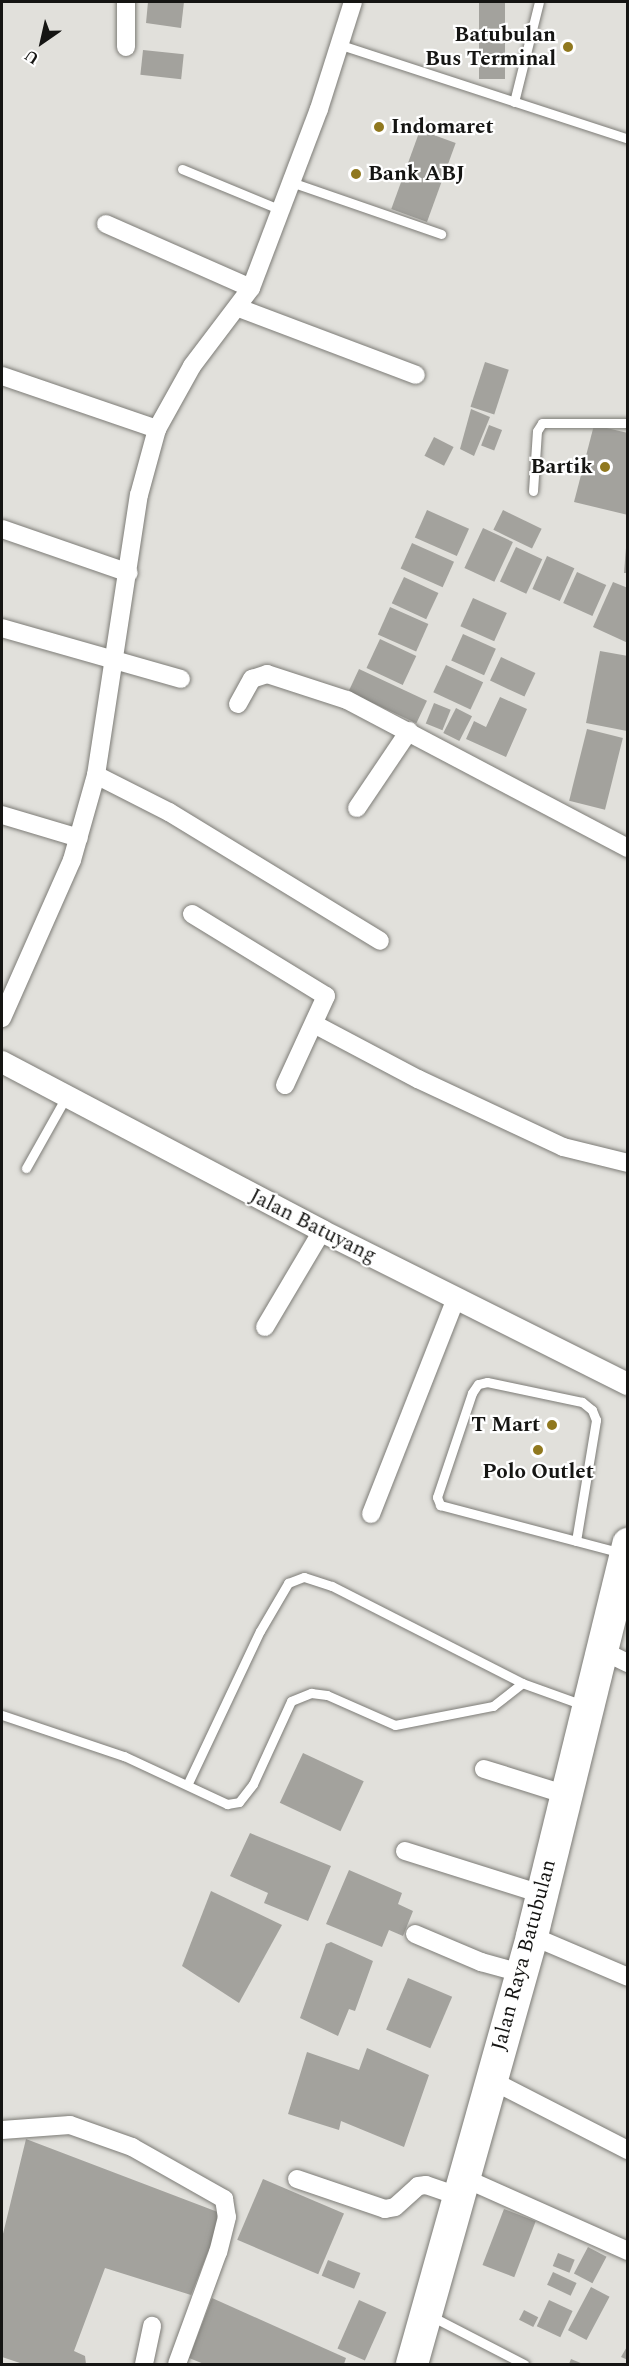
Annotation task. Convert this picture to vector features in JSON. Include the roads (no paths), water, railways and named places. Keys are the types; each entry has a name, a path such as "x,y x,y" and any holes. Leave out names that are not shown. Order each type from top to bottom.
{"highway":[{"name":"Jalan Raya Batubulan","path":"412,2364 532,1936 586,1706 614,1657 626,1549"}],"street":[{"path":"126,2 126,47"},
{"path":"2,1018 79,838 96,775 116,663 140,495 157,429 192,366 239,308 251,288 341,45 353,2"},
{"path":"106,224 251,288"},
{"path":"239,308 416,375"},
{"path":"2,376 157,429"},
{"path":"2,529 129,573"},
{"path":"2,628 116,663 182,680"},
{"path":"238,704 252,680 267,674 347,700 627,848"},
{"path":"357,808 409,731"},
{"path":"96,775 170,812 380,941"},
{"path":"2,815 79,838"},
{"path":"192,914 323,991 326,1001 285,1085"},
{"path":"314,1024 418,1079 563,1147 627,1163"},
{"name":"Jalan Batuyang","path":"2,1062 322,1231 627,1384"},
{"path":"265,1327 322,1231"},
{"path":"371,1514 456,1298"},
{"path":"484,1769 564,1794"},
{"path":"405,1851 541,1894"},
{"path":"414,1934 481,1962 520,1973"},
{"path":"532,1936 627,1977"},
{"path":"491,2080 627,2150"},
{"path":"2,2130 70,2125 132,2147 224,2199 227,2217 218,2252 177,2364"},
{"path":"297,2179 385,2209 426,2185 462,2188 627,2251"},
{"path":"144,2364 152,2326"}],"lane":[{"path":"514,102 539,2"},
{"path":"341,45 627,139"},
{"path":"182,169 281,210"},
{"path":"291,182 441,234"},
{"path":"533,491 537,431 542,423 627,423"},
{"path":"26,1168 67,1095"},
{"path":"576,1540 596,1420 592,1410 582,1402 487,1382 478,1384 472,1393 437,1497 440,1505 576,1540 626,1549"},
{"path":"188,1783 260,1631 288,1583 304,1577 332,1586 522,1683 586,1706"},
{"path":"2,1715 124,1756 188,1783 227,1804 239,1802 253,1784 291,1701 311,1693 327,1695 395,1725 493,1706 522,1683"},
{"path":"426,2313 524,2364"}],"place":[{"name":"Batubulan Bus Terminal","path":"568,47"},
{"name":"Indomaret","path":"379,127"},
{"name":"Bank ABJ","path":"356,174"},
{"name":"Bartik","path":"605,467"},
{"name":"T Mart","path":"552,1425"},
{"name":"Polo Outlet","path":"538,1450"}]}
